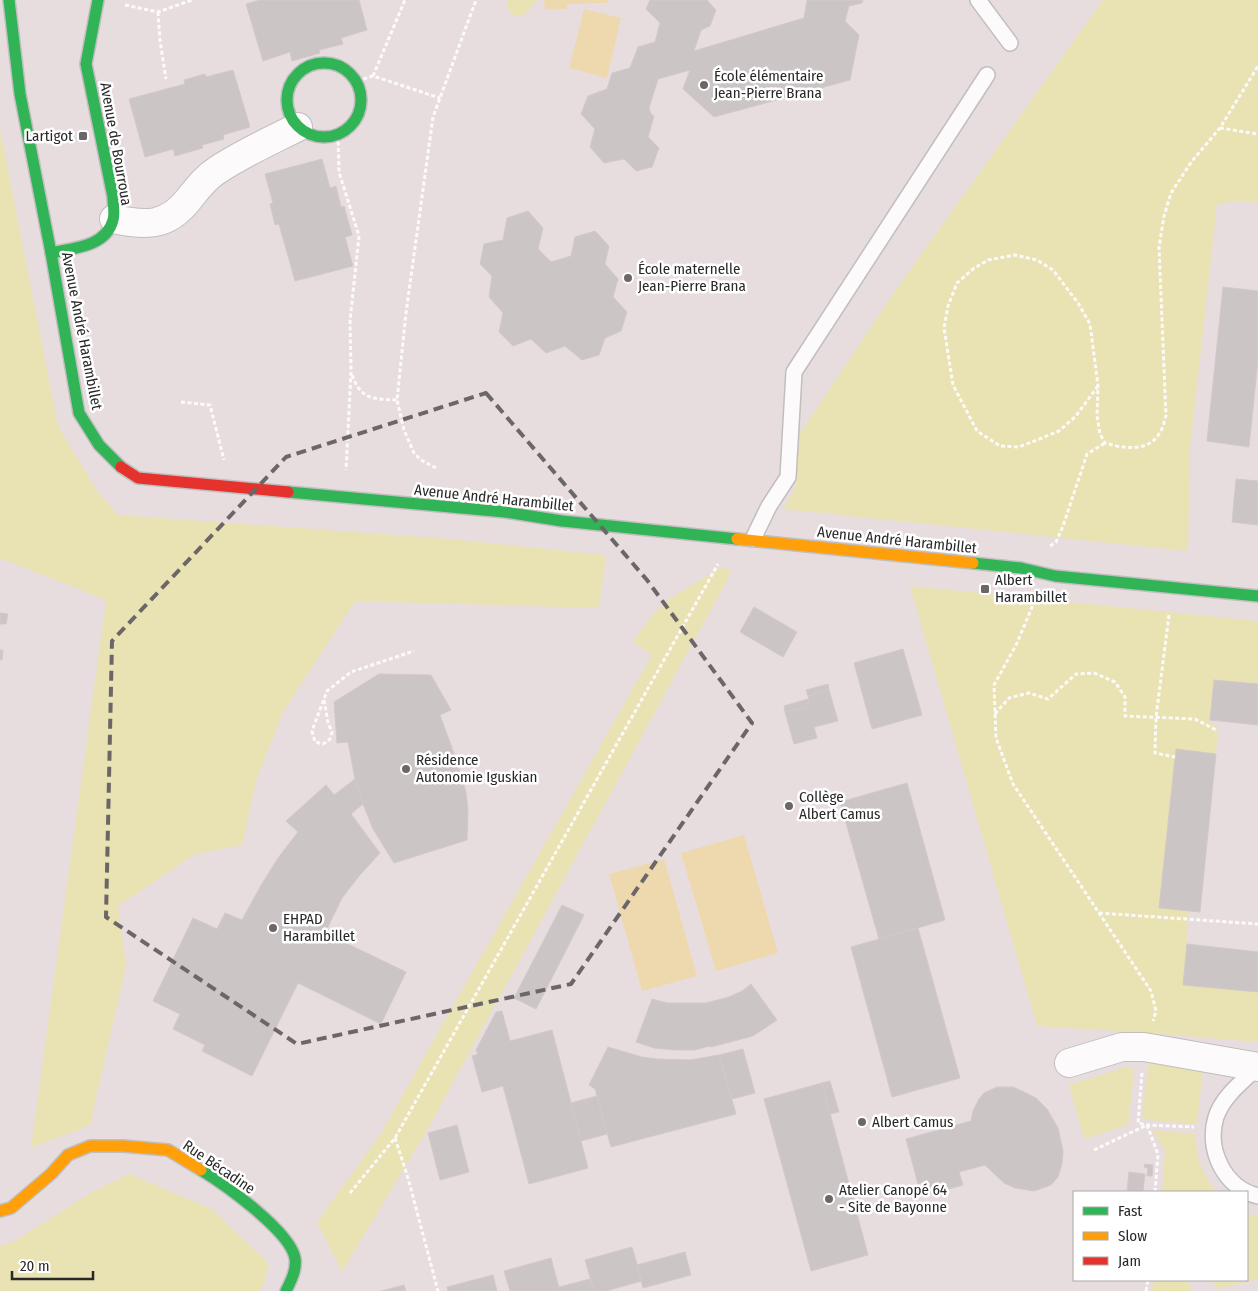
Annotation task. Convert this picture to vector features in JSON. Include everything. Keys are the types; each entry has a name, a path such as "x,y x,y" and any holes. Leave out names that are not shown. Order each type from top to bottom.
{"street":[{"name":"Avenue André Harambillet","path":"9,0 20,94 51,253 79,413 99,445 117,464 138,478 505,512 562,521 753,539 1021,568 1055,576 1258,596"},
{"name":"Avenue de Bourroua","path":"51,253 92,244 102,238 110,229 114,220 113,197 86,64 98,0"},
{"path":"325,62 337,64 348,71 357,81 361,93 361,106 357,118 349,128 338,135 327,138 306,134 290,117 286,105 287,91 292,80 300,70 312,64 325,62"},
{"path":"6,84 20,94"},
{"path":"114,220 141,224 162,222 185,204 214,172 298,127"},
{"path":"1069,1063 1122,1047 1144,1047 1258,1067"},
{"name":"Rue Bécadine","path":"0,1211 11,1208 51,1174 68,1155 90,1146 123,1146 168,1150 221,1182 267,1220 284,1237 295,1258 293,1277 286,1291"}],"lane":[{"path":"978,0 1010,43"},
{"path":"753,539 769,506 788,477 794,372 988,74"},
{"path":"1258,1067 1232,1091 1217,1116 1213,1135 1215,1153 1223,1170 1233,1183 1258,1196"}],"path":[{"path":"120,4 158,12 192,0"},
{"path":"373,76 405,0"},
{"path":"436,468 421,460 414,452 404,430 397,400 406,313 433,117 476,0"},
{"path":"158,12 160,42 166,79"},
{"path":"1098,386 1076,416 1058,431 1037,440 1018,447 1000,446 977,431 953,385 944,328 948,306 957,283 973,268 988,260 1015,255 1037,260 1053,270 1078,303 1090,324 1098,386 1096,416 1100,434 1105,443 1118,447 1133,448 1148,445 1159,435 1166,416 1159,246 1164,216 1171,194 1192,161 1220,128 1258,66"},
{"path":"357,81 373,76 440,98"},
{"path":"1220,128 1238,129 1258,134"},
{"path":"338,135 339,172 359,236 350,321 351,372 344,498"},
{"path":"351,372 356,387 372,399 397,400"},
{"path":"181,402 210,405 230,487"},
{"path":"1041,572 1049,546 1056,542 1063,526 1087,454 1105,443"},
{"path":"350,1193 395,1138 719,562"},
{"path":"1036,592 1035,599 1017,643 994,685 996,738 1013,784 1151,992 1156,1011 1144,1047 1138,1123 1214,1128"},
{"path":"1170,612 1156,717 1155,754 1176,757"},
{"path":"324,700 328,723 332,732 330,739 322,744 315,742 312,730 327,692 351,672 414,651"},
{"path":"995,714 1009,698 1029,693 1048,699 1076,674 1094,673 1115,682 1125,697 1125,716 1195,719 1218,731"},
{"path":"1099,913 1258,924"},
{"path":"1094,1150 1147,1125"},
{"path":"1147,1125 1158,1154 1155,1191"},
{"path":"395,1138 408,1178 438,1291"}],"highlighted area":[{"path":"486,393 647,580 752,723 571,984 297,1044 106,917 112,641 286,457"}],"shaded area":[{"path":"507,0 537,0 523,16 513,16 507,8"},
{"path":"544,0 608,0 608,3 567,4 567,9 545,10"},
{"path":"1103,0 1258,0 1258,203 1238,201 1217,204 1190,449 1188,551 783,509 796,486 799,435 895,291"},
{"path":"584,9 621,18 607,78 569,68"},
{"path":"0,129 58,426 97,491 118,515 450,539 606,555 599,608 355,601 283,712 257,778 242,845 195,854 118,906 126,966 90,1125 31,1148 106,600 0,558"},
{"path":"720,568 732,571 426,1132 342,1272 317,1222 380,1135 652,655 633,642 652,615 669,599"},
{"path":"910,586 1258,621 1258,684 1214,680 1210,720 1218,731 1216,754 1189,911 1183,985 1258,992 1258,1042 1037,1026"},
{"path":"744,835 778,953 716,971 681,853"},
{"path":"664,859 697,976 642,991 609,874"},
{"path":"1149,1061 1203,1067 1197,1124 1146,1120 1142,1116"},
{"path":"1129,1066 1134,1072 1128,1125 1084,1139 1069,1085"},
{"path":"1152,1130 1196,1134 1200,1165 1216,1191 1162,1191 1165,1151"},
{"path":"129,1174 212,1209 269,1264 264,1284 259,1291 0,1291 0,1246 15,1241 92,1192"},
{"path":"1248,1214 1258,1216 1258,1279 1217,1289 1213,1281 1248,1281"},
{"path":"1153,1281 1187,1281 1192,1291 1152,1291"}],"building":[{"path":"260,0 359,0 367,30 341,38 343,44 319,50 320,53 292,61 290,52 263,61 246,4"},
{"path":"650,0 707,0 716,10 710,26 701,30 694,51 804,18 807,0 863,0 862,3 849,6 845,21 859,35 850,80 714,117 683,89 690,70 658,79 649,108 654,116 648,137 659,148 652,167 636,171 624,159 604,163 590,147 595,129 581,114 588,96 607,89 612,73 630,68 638,47 655,42 660,23 646,9"},
{"path":"233,70 250,127 223,135 224,139 202,145 203,148 175,156 173,149 145,157 129,99 185,84 184,80 205,74 206,77"},
{"path":"322,159 330,188 336,186 341,207 344,206 352,235 345,237 353,266 295,281 279,224 275,225 270,204 273,203 265,174"},
{"path":"528,211 543,228 538,249 551,262 571,256 575,237 595,231 609,246 605,264 618,279 613,297 627,312 621,331 605,338 599,355 582,360 565,346 546,353 531,339 513,346 499,332 503,313 489,297 492,276 480,264 484,244 503,240 507,218"},
{"path":"1223,287 1258,291 1258,360 1249,447 1207,441"},
{"path":"1236,479 1258,481 1258,525 1232,522"},
{"path":"754,607 797,632 783,657 740,632"},
{"path":"0,613 8,614 6,624 0,624"},
{"path":"903,649 922,715 872,729 854,663"},
{"path":"0,650 3,650 2,660 0,660"},
{"name":"Résidence Autonomie Iguskian","path":"379,674 431,675 451,710 440,715 466,792 468,811 467,840 394,863 373,829 363,804 355,779 348,742 337,743 334,702"},
{"path":"1214,680 1258,684 1258,725 1210,720"},
{"path":"828,684 829,690 808,696 806,690"},
{"path":"829,690 838,721 814,727 817,738 794,744 785,712 810,706 808,696"},
{"path":"808,699 810,706 785,712 784,706"},
{"path":"1176,749 1216,754 1200,912 1159,908"},
{"name":"EHPAD Harambillet","path":"355,779 363,804 351,814 380,853 342,898 325,933 406,972 381,1024 298,983 252,1076 202,1051 205,1045 173,1029 180,1014 153,1001 193,918 217,929 225,913 242,920 278,858 298,832 286,821 326,785 334,795"},
{"path":"907,783 945,920 879,939 840,802"},
{"path":"562,905 584,915 536,1009 514,998"},
{"path":"918,928 960,1078 892,1097 851,947"},
{"path":"1187,944 1258,952 1258,992 1183,985"},
{"path":"751,984 777,1020 753,1036 695,1050 654,1048 636,1042 652,999 667,1003 706,1003 729,997"},
{"path":"502,1011 510,1041 552,1030 588,1168 529,1184 503,1086 482,1092 472,1056 478,1054 476,1050 496,1012"},
{"path":"608,1047 642,1057 657,1059 690,1060 719,1055 736,1114 611,1147 595,1089 589,1085"},
{"path":"743,1049 755,1093 732,1099 719,1055"},
{"path":"830,1081 839,1112 830,1114 822,1083"},
{"path":"822,1083 868,1255 811,1271 764,1099"},
{"path":"997,1087 1013,1087 1036,1098 1047,1109 1058,1128 1063,1151 1058,1177 1051,1185 1034,1191 1015,1188 1004,1183 985,1165 959,1172 963,1185 928,1195 924,1182 918,1184 906,1139 971,1121 973,1111 979,1099 984,1093"},
{"path":"597,1096 607,1134 581,1141 571,1103"},
{"path":"457,1125 469,1172 440,1180 428,1133"},
{"path":"1145,1164 1153,1165 1152,1176 1147,1176 1148,1168 1144,1167"},
{"path":"1129,1172 1145,1174 1143,1191 1127,1190"},
{"path":"632,1247 642,1281 606,1291 594,1291 585,1260"},
{"path":"685,1252 691,1275 643,1288 637,1265"},
{"path":"551,1258 560,1291 510,1291 504,1271"},
{"path":"493,1275 497,1291 448,1291 447,1287"},
{"path":"590,1279 594,1291 560,1291 559,1287"},
{"path":"404,1285 406,1291 381,1291"}],"traffic: fast":[{"path":"9,0 20,94 51,253 79,413 99,445 121,467"},
{"path":"51,253 88,245 96,241 109,229 114,218 113,197 86,64 98,0"},
{"path":"317,63 331,63 345,69 355,79 361,93 361,100 359,114 345,131 331,137 317,137 303,131 293,121 287,107 287,93 293,79 303,69 317,63"},
{"path":"288,492 505,512 562,521 737,539"},
{"path":"973,563 1021,568 1055,576 1258,596"},
{"path":"201,1170 255,1209 281,1235 290,1247 295,1258 295,1266 292,1279 286,1291"}],"traffic: slow":[{"path":"737,539 973,563"},
{"path":"0,1211 11,1208 51,1174 68,1155 90,1146 123,1146 168,1150 201,1170"}],"traffic: jam":[{"path":"121,467 138,478 288,492"}],"place":[{"name":"École élémentaire Jean-Pierre Brana","path":"704,85"},
{"name":"Lartigot","path":"83,136"},
{"name":"École maternelle Jean-Pierre Brana","path":"628,278"},
{"name":"Albert Harambillet","path":"985,589"},
{"name":"Résidence Autonomie Iguskian","path":"406,769"},
{"name":"Collège Albert Camus","path":"789,806"},
{"name":"EHPAD Harambillet","path":"273,928"},
{"name":"Albert Camus","path":"862,1122"},
{"name":"Atelier Canopé 64 - Site de Bayonne","path":"829,1199"}]}
